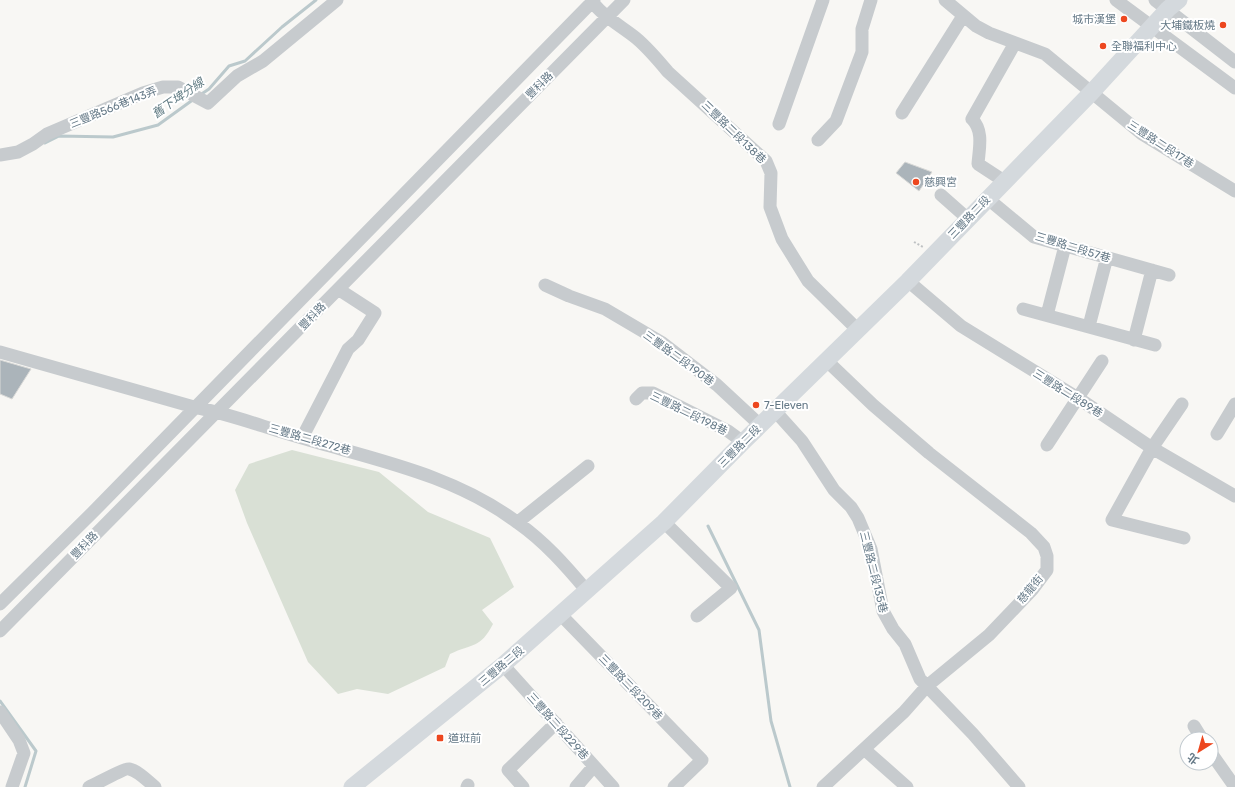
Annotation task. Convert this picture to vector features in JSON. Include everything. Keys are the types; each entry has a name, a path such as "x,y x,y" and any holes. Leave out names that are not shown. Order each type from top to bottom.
{"main road":[{"name":"三豐路二段","path":"355,786 503,665 664,522 760,425 908,281 967,218 1091,93 1152,27 1167,3"}],"street":[{"name":"三豐路566巷143弄","path":"0,155 18,152 47,134 143,93 164,86 178,87 208,103 237,76 263,61 337,0"},
{"name":"豐科路","path":"0,631 606,16 624,0"},
{"path":"779,124 823,0"},
{"path":"818,140 836,121 862,52 862,29 871,0"},
{"name":"三豐路二段17巷","path":"945,0 963,16 989,34 1045,54 1142,134 1235,191"},
{"path":"1116,0 1235,88"},
{"name":"豐科路","path":"0,604 92,513 592,1"},
{"name":"三豐路二段138巷","path":"592,1 606,16 637,39 655,56 668,72 766,161 771,173 770,207 782,239 808,281 858,330"},
{"path":"1167,3 1235,62"},
{"path":"902,113 963,16"},
{"path":"1004,181 978,164 978,125 972,119 1016,43"},
{"path":"942,195 967,218"},
{"name":"三豐路二段57巷","path":"987,198 1034,237 1169,275"},
{"path":"1047,315 1065,246"},
{"path":"1089,326 1107,257"},
{"path":"1134,340 1152,270"},
{"name":"三豐路二段89巷","path":"908,281 961,326 1078,398 1152,448 1235,496"},
{"name":"三豐路二段190巷","path":"546,285 569,296 605,309 661,342 717,385 760,425"},
{"path":"302,438 348,349 358,340 375,313 338,289"},
{"path":"1023,309 1155,345"},
{"name":"三豐路二段272巷","path":"0,352 370,456 464,490 518,522 549,548 587,590"},
{"name":"慈龍街","path":"823,787 904,712 927,686 989,635 1032,590 1047,570 1047,556 1044,547 1031,532 929,453 873,405 827,361"},
{"path":"1047,445 1102,361"},
{"name":"三豐路二段198巷","path":"636,400 642,393 652,393 728,431 743,442"},
{"path":"1182,404 1152,448 1112,520 1184,538"},
{"path":"1217,434 1235,404"},
{"name":"三豐路二段135巷","path":"775,411 802,441 834,490 858,518 871,549 883,611 893,629 905,644 920,679 973,734 1019,787"},
{"path":"518,522 588,466"},
{"path":"664,522 731,588 697,616"},
{"name":"三豐路二段209巷","path":"560,614 702,760 674,787"},
{"name":"三豐路二段229巷","path":"503,665 613,787"},
{"path":"0,712 19,740 24,753 12,787"},
{"path":"523,787 508,770 556,723"},
{"path":"1194,726 1197,731"},
{"path":"864,749 907,787"},
{"path":"1219,764 1235,787"},
{"path":"576,787 594,766"},
{"path":"89,787 105,780 124,768 130,769 155,787"}],"shaded area":[{"path":"292,450 379,472 428,512 490,538 514,587 482,610 493,624 480,642 450,654 445,667 388,694 357,689 338,694 308,662 247,523 235,490 249,464"}],"building":[{"name":"慈興宮","path":"905,162 932,172 919,191 896,173"},
{"path":"0,360 31,369 12,399 0,394"}],"waterway":[{"name":"舊下埤分線","path":"200,95 209,89 229,66 245,61 282,27 316,0"},
{"name":"舊下埤分線","path":"45,143 59,136 113,137 158,125 194,99"},
{"path":"708,526 759,630 771,721 790,787"},
{"path":"0,701 36,751 25,787"}],"place":[{"name":"城市漢堡","path":"1124,19"},
{"name":"大埔鐵板燒","path":"1223,25"},
{"name":"全聯福利中心","path":"1103,46"},
{"name":"慈興宮","path":"916,182"},
{"name":"7-Eleven","path":"756,405"},
{"name":"道班前","path":"440,738"}]}
